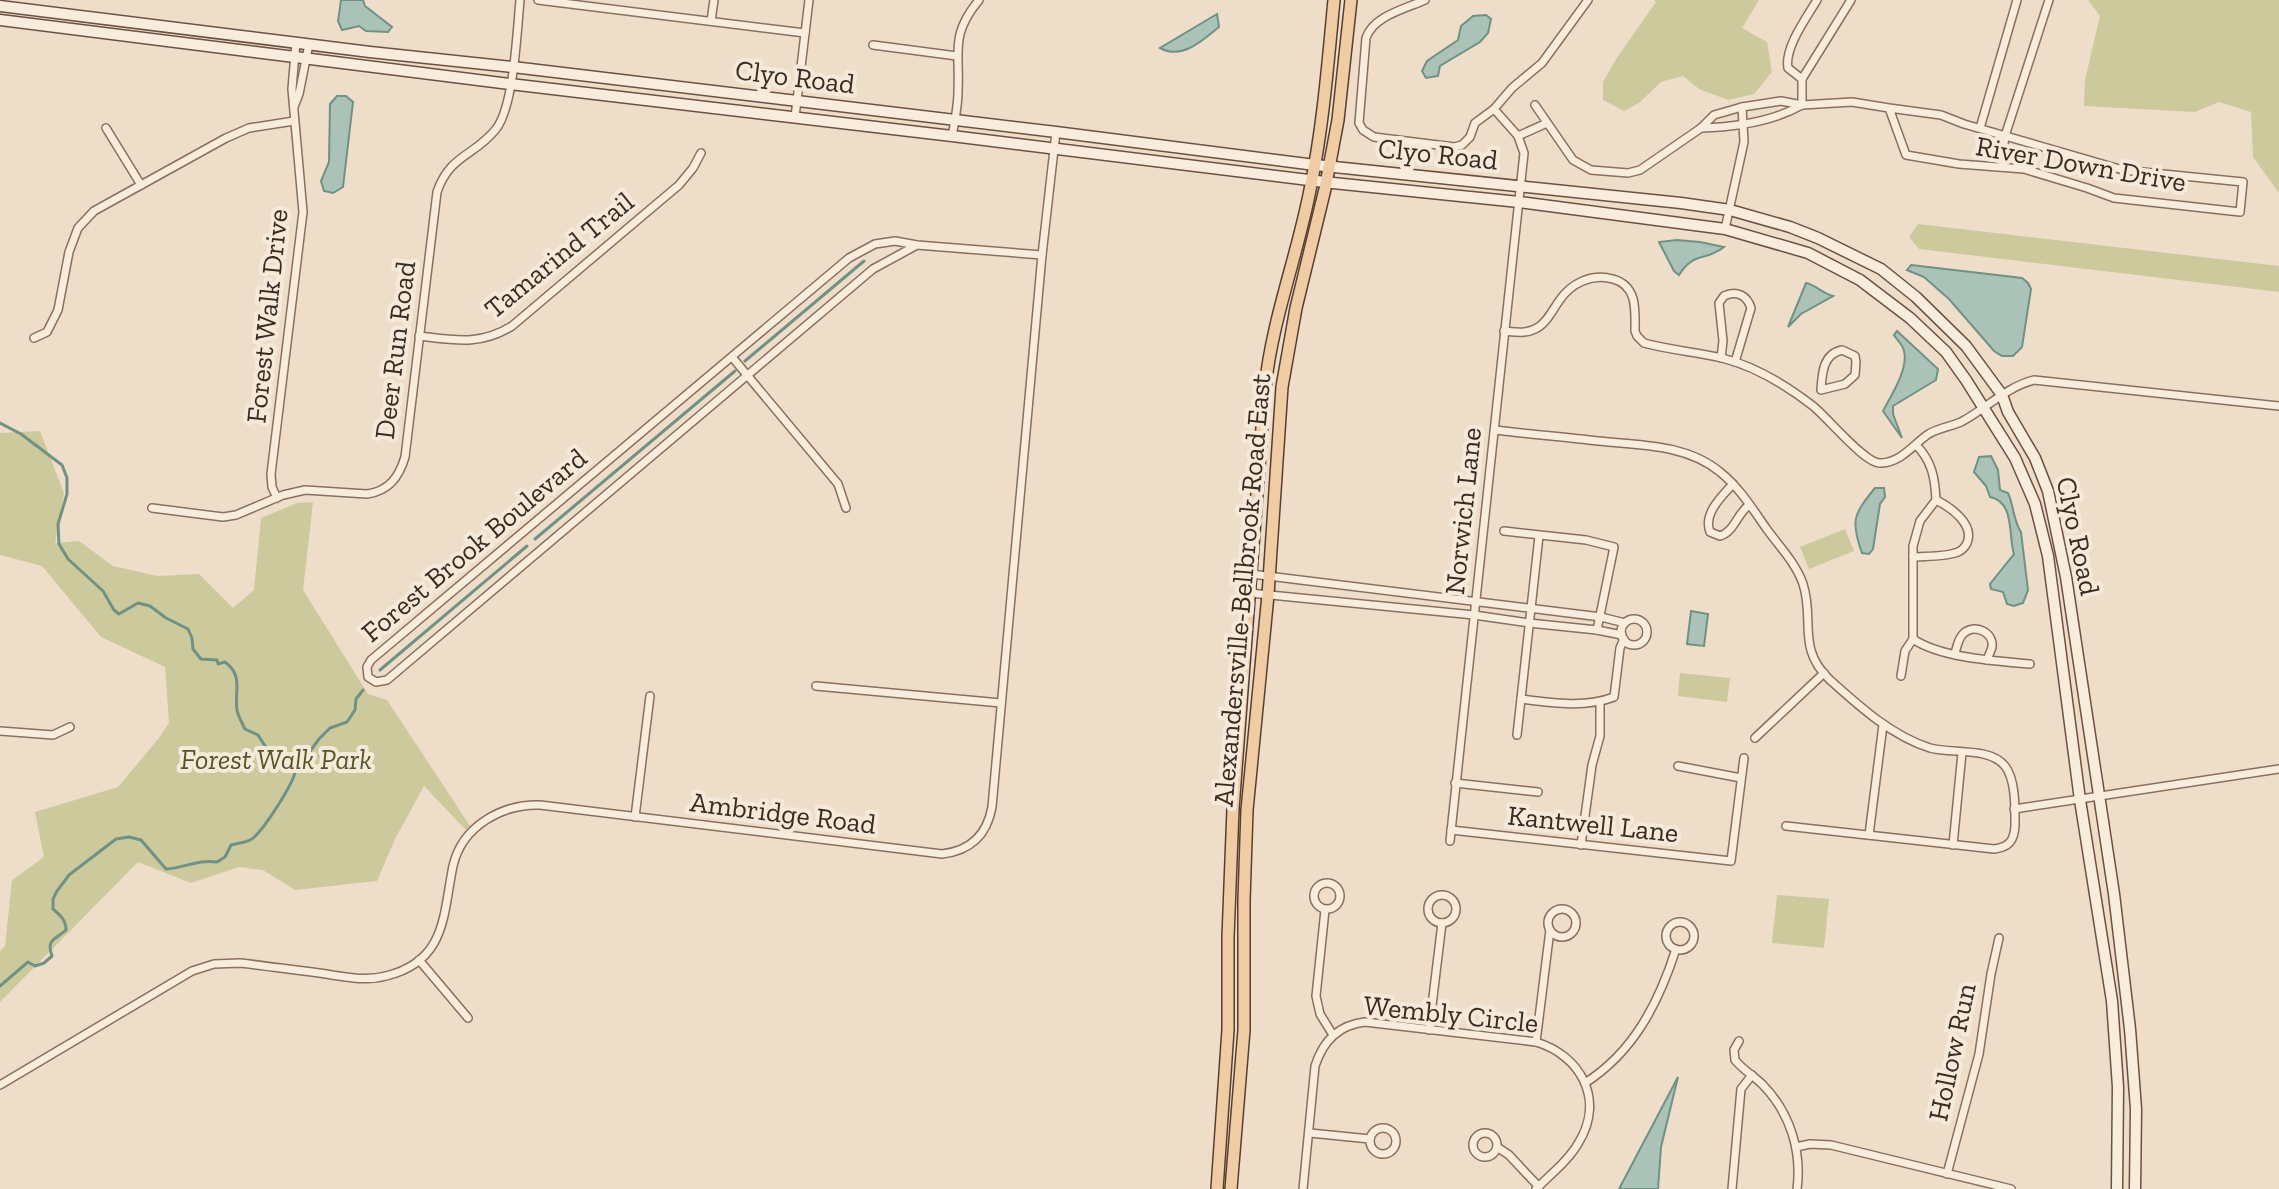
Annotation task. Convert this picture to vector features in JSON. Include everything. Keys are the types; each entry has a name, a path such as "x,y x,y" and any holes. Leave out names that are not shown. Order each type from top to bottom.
{"main road":[{"name":"Alexandersville-Bellbrook Road East","path":"1217,1189 1226,1071 1233,809 1268,364 1315,165 1334,0"},
{"name":"Alexandersville-Bellbrook Road East","path":"1231,1189 1241,1081 1247,810 1268,595 1282,387 1296,308 1330,167 1343,87 1351,0"},
{"path":"1233,809 1247,810"},
{"path":"1229,983 1244,984"}],"street":[{"name":"Deer Run Road","path":"152,508 223,517 305,490 376,493 397,477 405,457 435,200 441,179 454,163 486,140 504,116 520,0"},
{"path":"538,0 805,33"},
{"path":"618,10 620,0"},
{"path":"711,21 714,0"},
{"path":"795,117 809,0"},
{"path":"952,136 958,99 960,29 979,0"},
{"path":"1425,0 1378,21 1368,31 1359,123 1374,137 1454,147 1462,145 1470,137 1475,123 1542,63 1588,0"},
{"path":"1802,79 1788,68 1786,61 1817,0"},
{"path":"1802,105 1802,79 1851,0"},
{"path":"1980,128 2017,0"},
{"path":"2001,167 2005,136 2049,0"},
{"name":"Clyo Road","path":"0,6 1330,167 1635,197 1730,210 1790,227 1881,269 1916,297 1966,346 2002,395 2008,412 2035,458 2048,491 2066,577 2114,894 2136,1109 2135,1189"},
{"name":"Clyo Road","path":"0,20 1725,229 1808,253 1860,280 1910,318 1946,352 2015,458 2035,504 2048,556 2080,800 2112,1001 2118,1087 2117,1189"},
{"name":"Forest Walk Drive","path":"277,498 271,474 303,212 292,89 296,42"},
{"path":"293,109 309,44"},
{"path":"873,45 957,56"},
{"name":"River Down Drive","path":"1535,105 1573,160 1591,170 1628,173 1640,170 1701,128 1714,115 1742,107 1781,101 1802,105 1852,102 1941,115 2123,170 2243,182 2240,212 2114,198 2024,169 1906,155 1889,108"},
{"name":"River Down Drive","path":"1701,128 1783,116 1802,105"},
{"path":"1725,229 1744,142 1742,107"},
{"path":"1494,109 1518,136 1547,123"},
{"path":"34,338 47,332 58,310 69,252 78,228 94,211 226,138 249,128 294,121"},
{"path":"106,128 141,185"},
{"name":"Ambridge Road","path":"419,960 431,947 445,918 456,856 470,833 491,815 504,809 529,804 942,854 961,851 976,841 990,817 1056,132"},
{"name":"Norwich Lane","path":"1450,841 1521,186 1524,153 1518,136"},
{"name":"Tamarind Trail","path":"419,336 476,341 493,337 512,326 679,185 701,153"},
{"name":"Forest Brook Boulevard","path":"917,245 873,269 387,680 376,682 368,677 366,672 371,660 849,258 875,244 895,241 1042,255"},
{"path":"1504,331 1537,329 1567,290 1583,280 1602,277 1619,281 1630,290 1635,308 1635,331 1644,343 1735,362 1783,385 1829,420 1874,463 1897,459 1931,432 1962,421 2025,382 2043,379 2279,406"},
{"path":"1721,358 1723,341 1719,303 1724,296 1737,293 1746,298 1751,313 1735,362"},
{"path":"1811,405 1821,390 1824,366 1832,353 1842,350 1853,354 1855,375 1845,384 1821,390"},
{"path":"732,357 838,484 846,508"},
{"path":"1495,430 1675,450 1706,462 1733,484 1799,575 1805,593 1808,641 1824,673 1883,725 1932,748 1989,755 2005,766 2012,784 2014,837 2008,846 1994,849 1786,826"},
{"path":"1901,676 1905,651 1913,639 1916,531 1926,511 1936,500 1932,468 1916,445"},
{"path":"1733,484 1710,515 1707,524 1710,532 1720,536 1728,533 1739,514 1749,505"},
{"path":"1913,557 1957,552 1968,541 1965,524 1954,511 1936,500"},
{"path":"1504,531 1586,540 1614,547 1597,630"},
{"path":"1517,735 1539,536"},
{"path":"1250,593 1597,630 1623,637 1630,644 1639,644 1647,634 1640,620 1632,619 1625,623 1601,617 1251,574"},
{"path":"1521,699 1570,703 1600,702 1614,697 1625,623"},
{"path":"1955,653 1962,635 1979,629 1990,637 1991,650 1987,660"},
{"path":"1913,639 1933,649 1987,660 2030,664"},
{"path":"1755,738 1824,673"},
{"path":"816,686 1001,703"},
{"path":"635,817 650,696"},
{"path":"1581,845 1592,765 1600,736 1600,702"},
{"path":"1869,835 1883,725"},
{"path":"0,731 53,735 70,727"},
{"path":"1953,845 1962,753"},
{"path":"1678,766 1741,778 1744,758"},
{"path":"2014,809 2279,769"},
{"name":"Kantwell Lane","path":"1451,830 1731,861 1741,778"},
{"path":"1455,783 1538,792"},
{"path":"1536,1042 1550,930 1548,921 1556,910 1565,909 1575,918 1575,927 1570,934 1561,937 1550,930"},
{"path":"1325,910 1316,996 1320,1014 1333,1035"},
{"path":"1429,1030 1442,923"},
{"name":"Hollow Run","path":"1947,1174 1979,1054 1999,938"},
{"path":"1497,1147 1509,1155 1537,1188 1575,1148 1586,1128 1589,1107 1585,1083 1616,1058 1639,1030 1659,997 1676,949"},
{"path":"0,1085 204,966 214,964 240,963 372,979 395,974 419,960 468,1018"},
{"name":"Wembly Circle","path":"1303,1189 1315,1066 1319,1054 1333,1035 1347,1026 1365,1022 1536,1042 1561,1053 1585,1083"},
{"path":"1739,1041 1734,1050 1735,1060 1773,1096 1785,1116 1796,1147 1797,1189"},
{"path":"1732,1189 1741,1089 1752,1075"},
{"path":"1310,1133 1370,1139"},
{"path":"1796,1147 1831,1145 2011,1189"}],"green space":[{"path":"1654,0 1759,0 1742,28 1767,42 1772,72 1754,94 1728,100 1699,89 1683,76 1661,82 1639,103 1624,111 1603,100 1603,82 1656,2"},
{"path":"2088,0 2279,0 2279,193 2253,157 2251,112 2219,102 2195,112 2084,106 2085,80 2100,16"},
{"path":"1918,224 2279,266 2279,292 1919,249 1909,237"},
{"name":"Forest Walk Park","path":"40,431 64,493 55,543 79,541 113,566 157,576 199,574 233,608 254,590 261,518 297,503 313,502 303,590 368,694 387,700 470,826 466,830 424,786 395,839 377,881 295,890 263,870 239,867 191,883 138,862 0,1002 0,951 5,946 12,880 44,857 35,812 118,787 169,723 165,667 101,637 42,566 0,555 0,433"},
{"path":"1845,529 1854,551 1809,569 1800,547"},
{"path":"1680,673 1730,678 1727,702 1678,696"},
{"path":"1777,895 1829,899 1824,948 1772,943"}],"shaded area":[{"path":"341,0 363,0 365,6 392,27 388,32 366,31 359,26 342,30 338,21"},
{"path":"1217,14 1219,27 1199,43 1176,52 1160,48"},
{"path":"1486,15 1491,19 1488,33 1480,42 1440,66 1438,76 1426,78 1422,71 1427,61 1458,40 1461,26 1473,16"},
{"path":"337,96 346,96 353,102 343,187 333,193 324,191 321,181 329,162 330,104"},
{"path":"1677,240 1724,247 1690,263 1679,275 1659,242"},
{"path":"1911,265 2022,278 2031,289 2022,347 2013,356 2002,356 1994,351 1949,299 1924,277 1907,270"},
{"path":"1806,283 1833,296 1801,314 1788,327"},
{"path":"1897,331 1938,369 1936,380 1893,406 1902,438 1883,411 1904,365 1903,349 1894,335"},
{"path":"1991,456 1998,470 2000,490 2008,493 2021,532 2028,590 2023,603 2014,606 2007,604 2003,592 1991,589 1990,584 2014,554 2007,512 1998,500 1990,497 1986,486 1974,472 1979,457"},
{"path":"1875,488 1884,488 1885,497 1880,504 1873,549 1869,554 1862,553 1856,533 1856,518 1862,504"},
{"path":"1691,611 1708,614 1704,646 1687,644"},
{"path":"1678,1077 1661,1147 1658,1189 1619,1189"}],"waterway":[{"path":"745,361 864,261"},
{"path":"535,539 735,371"},
{"path":"0,423 21,434 62,465 67,478 67,494 58,524 59,544 68,559 103,591 119,614 138,603 150,606 188,629 193,649 201,659 217,660 218,664 225,662 231,667 237,684 238,712 245,729 258,735 265,746 295,772 283,797 255,836 246,842 231,845 225,857 217,862 166,869 141,840 129,837 116,839 69,875 57,891 53,909 64,921 66,930 51,943 52,956 35,966 28,962 0,986"},
{"path":"380,670 527,546"},
{"path":"295,772 330,728 347,722 363,690"}]}
